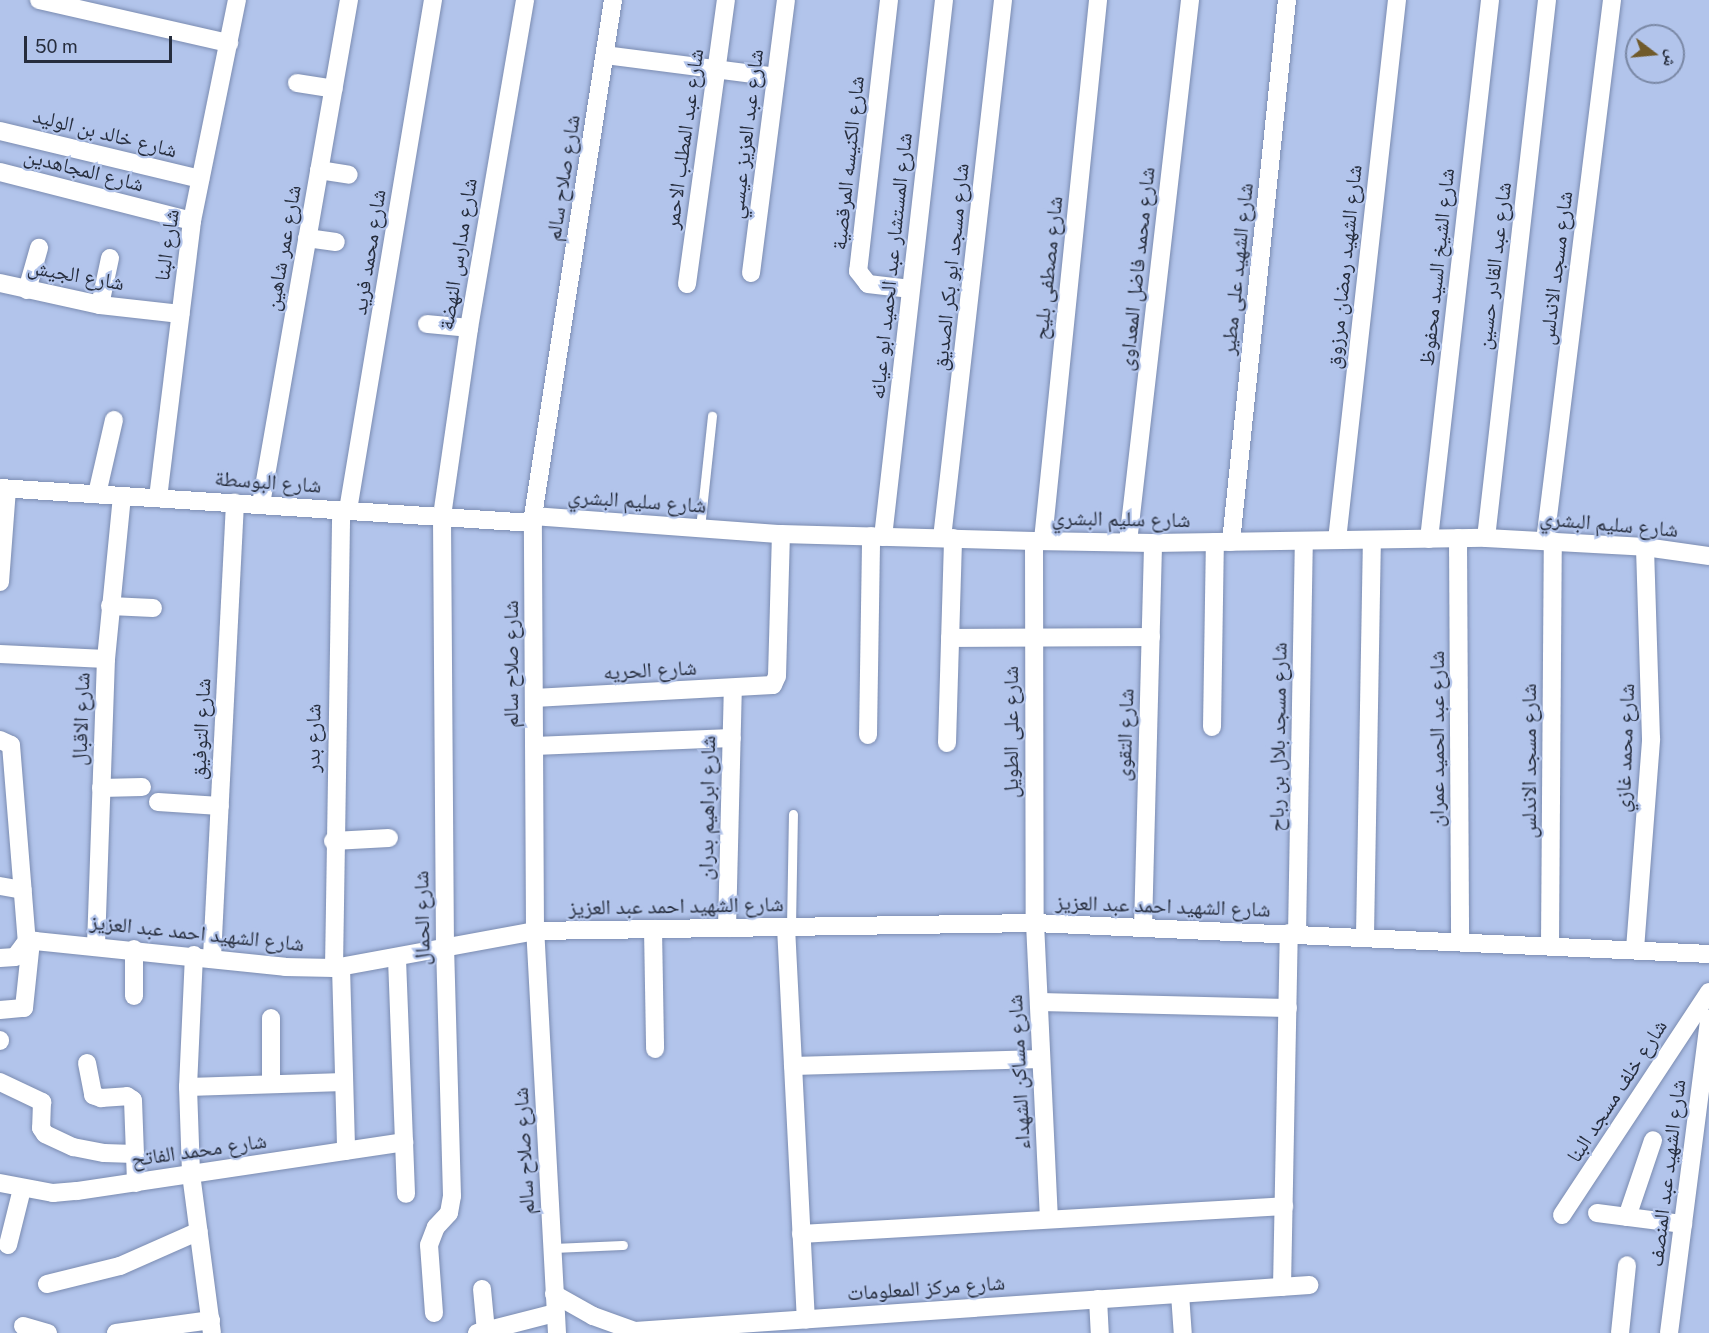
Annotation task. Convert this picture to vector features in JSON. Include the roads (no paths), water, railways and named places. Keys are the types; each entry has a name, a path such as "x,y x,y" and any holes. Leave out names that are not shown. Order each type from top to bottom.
{"street":[{"path":"39,0 229,43"},
{"name":"شارع البنا","path":"158,498 192,221 237,0"},
{"name":"شارع عمر شاهين","path":"261,504 349,0"},
{"name":"شارع محمد فريد","path":"344,510 434,0"},
{"name":"شارع مدارس النهضة","path":"442,516 469,328 525,0"},
{"name":"شارع صلاح سالم","path":"557,1333 535,931 533,520 613,0"},
{"name":"شارع عبد المطلب الاحمر","path":"687,284 726,0"},
{"name":"شارع عبد العزيز عيسي","path":"751,273 786,0"},
{"name":"شارع الكنيسه المرقصية","path":"889,0 858,272 868,284 911,290"},
{"name":"شارع المستشار عبد الحميد ابو عيانه","path":"868,735 877,536 911,290 944,0"},
{"name":"شارع مسجد ابو بكر الصديق","path":"947,743 950,638 948,538 1003,0"},
{"name":"شارع مصطفى بليح","path":"1038,541 1098,0"},
{"name":"شارع محمد فاضل المعداوى","path":"1128,542 1190,0"},
{"name":"شارع الشهيد على مطير","path":"1212,727 1223,542 1287,0"},
{"name":"شارع الشهيد رمضان مرزوق","path":"1337,540 1397,0"},
{"name":"شارع الشيخ السيد محفوظ","path":"1429,539 1490,0"},
{"name":"شارع عبد القادر حسين","path":"1486,538 1548,0"},
{"name":"شارع مسجد الاندلس","path":"1550,945 1549,541 1612,0"},
{"path":"605,55 776,77"},
{"path":"297,82 334,89"},
{"name":"شارع خالد بن الوليد","path":"0,130 200,179"},
{"path":"319,170 350,175"},
{"name":"شارع المجاهدين","path":"0,172 192,221"},
{"path":"308,238 336,242"},
{"path":"27,290 39,248"},
{"path":"100,305 110,258"},
{"name":"شارع الجيش","path":"0,283 100,305 180,314"},
{"path":"427,324 469,328"},
{"path":"97,494 114,420"},
{"path":"0,582 4,488"},
{"name":"شارع البوسطة","path":"4,488 533,520"},
{"name":"شارع الاقبال","path":"96,945 106,659 122,496"},
{"name":"شارع التوفيق","path":"212,957 235,502"},
{"name":"شارع بدر","path":"344,510 333,841 346,1151"},
{"name":"شارع الحمال","path":"434,1313 429,1245 436,1227 449,1213 452,1196 445,949 442,516"},
{"name":"شارع سليم البشري","path":"533,520 781,534 1038,541 1153,543 1486,538 1645,547 1709,556"},
{"name":"شارع الحريه","path":"534,698 769,687 777,676 781,534"},
{"name":"شارع عبد الحميد عمران","path":"1458,538 1460,940"},
{"path":"1365,936 1372,540"},
{"name":"شارع على الطويل","path":"1035,923 1033,638 1038,541"},
{"name":"شارع مسجد بلال بن رباح","path":"1282,1287 1288,1008 1293,934 1304,541"},
{"name":"شارع التقوى","path":"1143,928 1153,543"},
{"name":"شارع محمد غازي","path":"1635,949 1651,739 1645,547"},
{"path":"110,606 153,609"},
{"path":"950,638 1151,637"},
{"path":"0,654 106,659"},
{"name":"شارع ابراهيم بدران","path":"727,928 733,689"},
{"path":"534,746 732,738"},
{"path":"0,740 11,745 22,890 29,942 24,1008 0,1010"},
{"path":"101,788 142,787"},
{"path":"158,802 220,806"},
{"path":"333,841 389,838"},
{"path":"0,886 22,890"},
{"name":"شارع الشهيد احمد عبد العزيز","path":"29,942 96,945 285,967 337,967 397,959 535,931 1035,923 1460,940 1709,954"},
{"name":"شارع مساكن الشهداء","path":"1035,923 1049,1219"},
{"path":"788,927 806,1319"},
{"path":"653,929 655,1049"},
{"path":"0,958 15,957 29,942"},
{"path":"134,949 134,996"},
{"path":"116,1333 211,1327 191,1174 188,1087 194,955"},
{"path":"397,959 406,1194"},
{"name":"شارع خلف مسجد البنا","path":"1562,1215 1709,992"},
{"path":"1039,1002 1288,1008"},
{"path":"271,1018 271,1084"},
{"name":"شارع الشهيد عبد المنصف","path":"1669,1333 1709,1019"},
{"path":"793,1066 1041,1059"},
{"path":"87,1063 93,1095 101,1098 127,1096 133,1100 136,1183"},
{"path":"0,1082 42,1102 41,1128 45,1134 73,1147 104,1154 135,1154"},
{"path":"188,1087 344,1082"},
{"path":"1627,1217 1653,1140"},
{"name":"شارع محمد الفاتح","path":"0,1183 22,1189 69,1192 404,1143"},
{"path":"8,1245 22,1189"},
{"path":"801,1234 1284,1206"},
{"path":"1597,1213 1683,1224"},
{"path":"47,1284 120,1266 199,1231"},
{"path":"1620,1333 1627,1265"},
{"name":"شارع مركز المعلومات","path":"554,1294 593,1316 635,1331 1309,1285"},
{"path":"482,1289 482,1332 555,1313"},
{"path":"1180,1294 1183,1333"},
{"path":"1098,1299 1100,1333"},
{"path":"23,1326 48,1333"}],"lane":[{"path":"700,528 712,416"},
{"path":"788,927 793,814"},
{"path":"552,1248 623,1245"}]}
